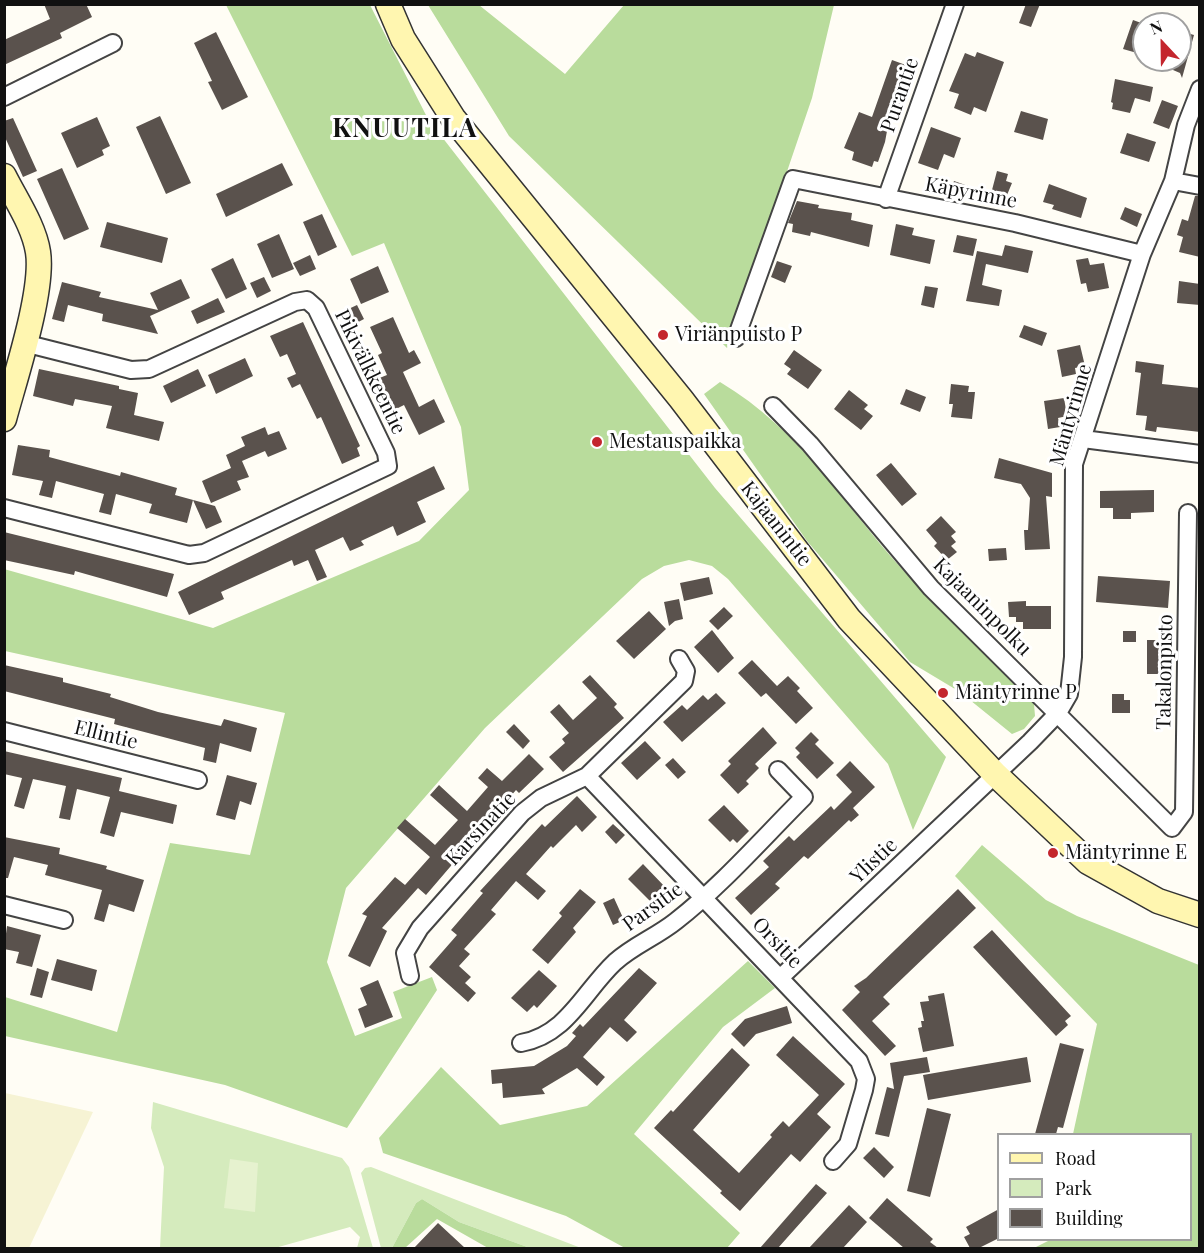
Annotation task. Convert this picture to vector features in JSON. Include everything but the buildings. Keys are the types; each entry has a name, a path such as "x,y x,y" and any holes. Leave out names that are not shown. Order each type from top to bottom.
{"main road":[{"name":"Kajaanintie","path":"388,4 403,39 453,118 681,399 849,619 995,774 1088,861 1158,901 1197,915"},
{"path":"4,176 38,251 39,268 36,292 4,419"}],"street":[{"name":"Purantie","path":"886,199 955,4"},
{"path":"4,97 113,43"},
{"name":"Mäntyrinne","path":"995,774 1058,713 1069,694 1073,657 1074,464 1142,254 1173,182 1186,125 1200,89"},
{"name":"Käpyrinne","path":"736,338 793,179 886,199 1015,222 1142,254"},
{"path":"1173,182 1200,186"},
{"name":"Pikivälkkeentie","path":"4,508 189,555 204,553 388,466 386,453 316,308 307,300 296,302 149,369 131,370 24,343"},
{"name":"Kajaaninpolku","path":"773,406 810,444 931,588 1172,828"},
{"path":"1083,439 1200,454"},
{"name":"Takalonpisto","path":"1172,828 1184,812 1188,513"},
{"name":"Karsinatie","path":"410,976 405,953 409,943 522,813 546,795 586,776 684,681 686,671 679,659"},
{"name":"Ellintie","path":"4,731 198,780"},
{"name":"Parsitie","path":"520,1043 550,1034 614,963 633,947 677,921 804,797 778,770"},
{"name":"Ylistie","path":"781,977 995,774"},
{"name":"Orsitie","path":"586,776 854,1054 866,1079 848,1144 833,1161"},
{"path":"4,905 64,920"}],"shaded area":[{"path":"5,1093 93,1112 29,1248 5,1248"}],"green space":[{"path":"226,5 370,5 428,119 715,488 946,757 913,830 888,764 728,579 712,566 689,560 664,566 642,579 485,728 346,888 327,962 355,1036 402,1018 393,992 432,977 437,990 347,1128 225,1085 5,1036 5,997 117,1032 170,843 250,855 285,713 5,651 4,569 213,628 419,541 469,490 461,427 384,243 352,256"},
{"path":"428,5 479,5 565,74 624,5 834,5 812,98 727,348 509,136"},
{"path":"720,382 749,401 798,445 919,587 1034,704 1035,716 1024,729 1012,734 960,692 910,662 807,541 704,394"},
{"path":"982,845 1046,900 1077,916 1199,965 1199,1248 1034,1248 1048,1241 1192,1241 1192,1133 1073,1133 1097,1024 955,876"},
{"path":"748,961 775,988 723,1027 634,1134 740,1233 727,1248 625,1248 566,1216 383,1153 379,1138 441,1067 500,1125 587,1106"},
{"path":"153,1102 342,1158 349,1167 373,1248 357,1248 360,1237 350,1227 275,1248 160,1248 164,1167 151,1128"},
{"path":"230,1159 258,1163 255,1212 224,1208"},
{"path":"371,1167 581,1248 530,1248 459,1222 422,1199 416,1203 392,1248 381,1248 361,1173 365,1168"},
{"path":"422,1199 459,1222 530,1248 488,1248 437,1219 405,1248 392,1248 416,1203"}],"place":[{"name":"Viriänpuisto P","path":"663,335"},
{"name":"Mestauspaikka","path":"597,442"},
{"name":"Mäntyrinne P","path":"943,693"},
{"name":"Mäntyrinne E","path":"1053,853"}],"district":[{"name":"KNUUTILA","path":"405,129"}]}
